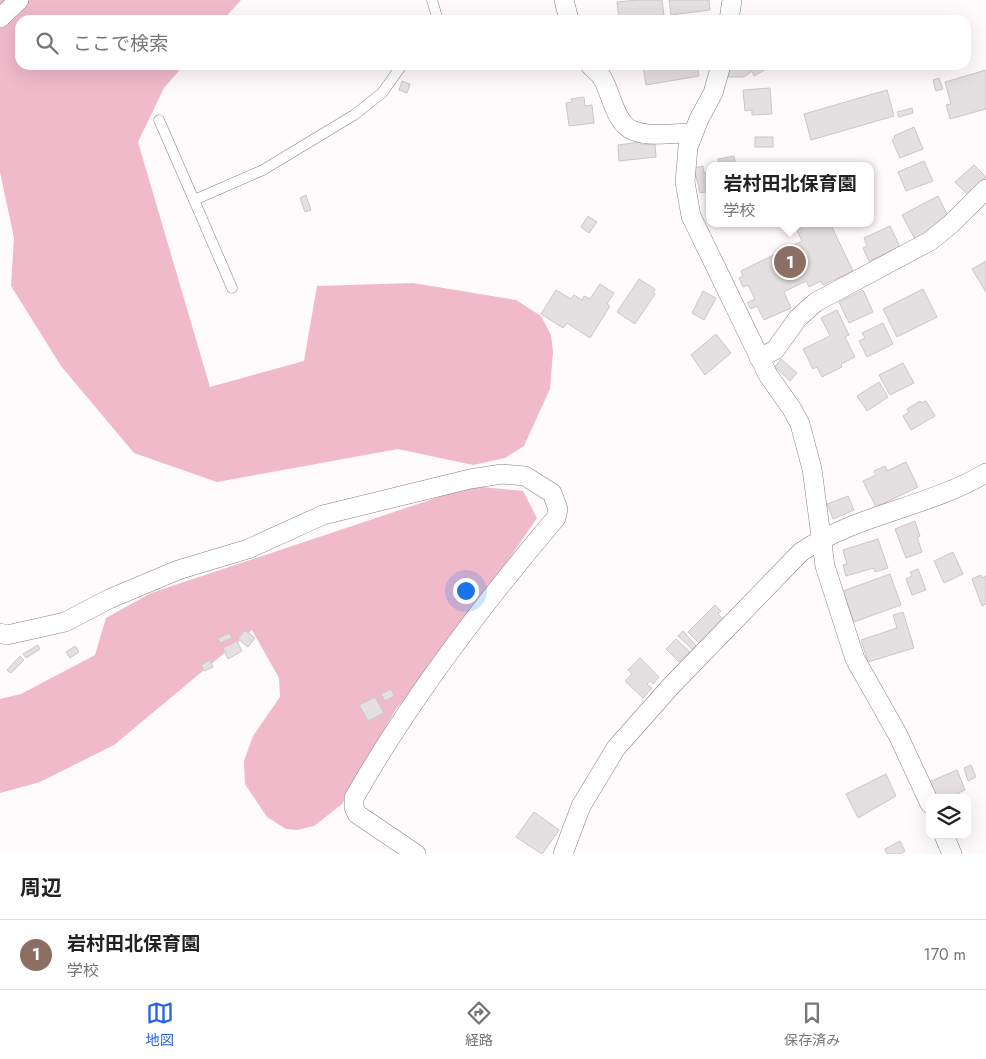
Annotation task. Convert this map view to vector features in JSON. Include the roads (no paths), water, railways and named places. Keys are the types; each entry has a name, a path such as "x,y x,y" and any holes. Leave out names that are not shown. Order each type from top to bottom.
{"street":[{"path":"0,18 19,0"},
{"path":"564,0 568,15"},
{"path":"730,15 732,0"},
{"path":"595,70 601,76 620,119 626,126 634,131 651,134 692,133"},
{"path":"720,70 713,93 692,133 685,182 691,216 759,358 800,424 812,469 825,566 855,659 898,735 926,795"},
{"path":"759,358 775,350 798,318 816,302 930,242 986,189"},
{"path":"563,854 581,806 616,748 740,614 801,552 822,538 930,497 986,473"},
{"path":"0,633 7,635 65,622 109,599 178,570 248,549 322,515 470,478 502,474 525,476 552,494 558,509 556,518 507,576 407,712 354,798 354,807 357,814 416,854"},
{"path":"946,839 952,854"}],"lane":[{"path":"432,0 436,15"},
{"path":"194,200 263,170 354,115 382,93 398,70"},
{"path":"159,120 232,288"}],"place":[{"name":"岩村田北保育園","path":"790,262"}]}
